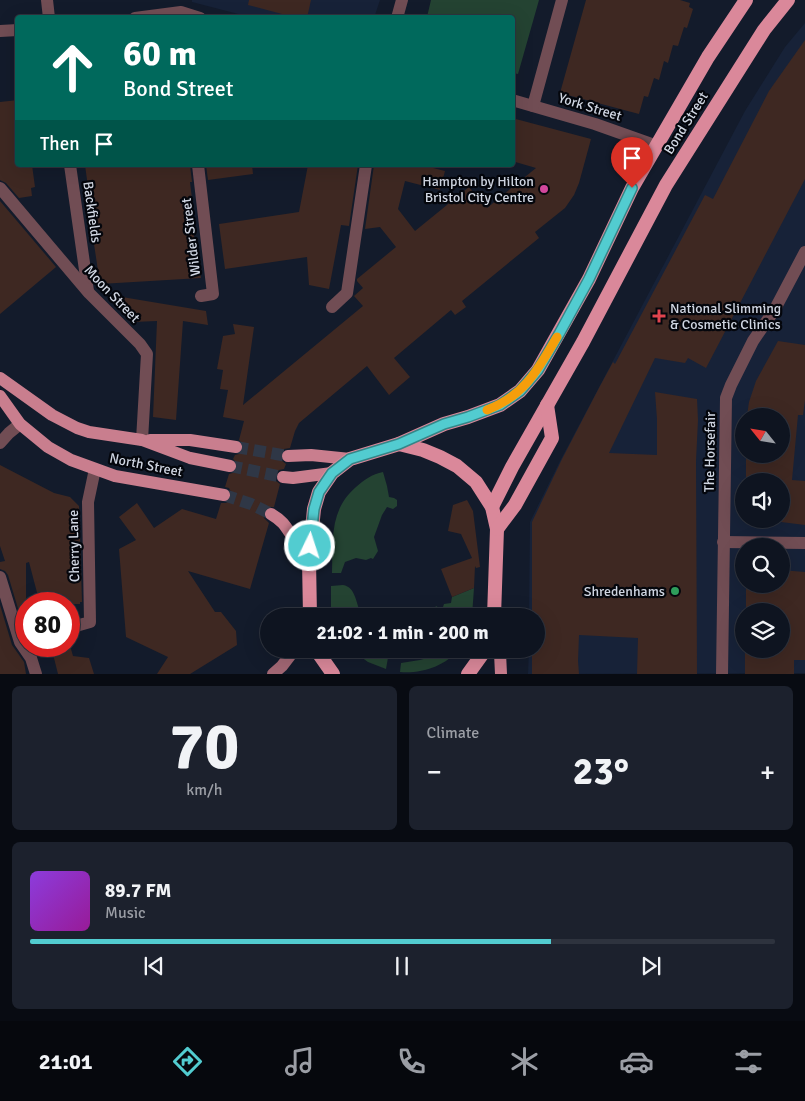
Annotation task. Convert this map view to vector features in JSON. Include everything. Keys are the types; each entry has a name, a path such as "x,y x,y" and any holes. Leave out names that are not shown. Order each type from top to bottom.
{"highway":[{"name":"Bond Street","path":"350,459 399,444 444,424 500,405 520,391 538,370 589,279 632,188 708,57 746,0"},
{"name":"Bond Street","path":"492,507 666,185 764,30 788,0"},
{"path":"497,529 515,505 552,438 547,405"},
{"path":"399,444 431,454 457,466 476,482 492,507 497,529 494,608"},
{"path":"310,608 309,560 314,509 319,492 332,473 350,459"},
{"path":"322,658 333,674"},
{"path":"468,674 480,658"}],"main road":[{"name":"North Street","path":"0,378 33,403 77,428 88,432 142,440 190,458 230,466"},
{"name":"North Street","path":"0,396 20,424 48,447 71,460 114,476 224,495"},
{"path":"142,440 190,440 236,447"},
{"path":"288,456 310,455 350,459"},
{"path":"282,477 293,478 332,473"},
{"path":"271,514 279,518 287,526 309,560"},
{"path":"273,674 288,658"},
{"path":"500,658 501,674"}],"street":[{"path":"47,0 49,15"},
{"path":"398,15 402,0"},
{"path":"534,106 562,0"},
{"path":"152,15 180,10 192,15"},
{"path":"0,32 15,30"},
{"name":"York Street","path":"515,101 605,127 657,146"},
{"name":"Backfields","path":"70,167 88,292"},
{"name":"Wilder Street","path":"198,167 213,294 201,296"},
{"path":"332,307 347,293 366,167"},
{"name":"Moon Street","path":"0,188 88,292 140,344 147,354 142,440"},
{"name":"The Horsefair","path":"722,674 726,398 753,341 775,309 805,252"},
{"path":"0,443 20,424"},
{"name":"Cherry Lane","path":"80,625 90,622 88,502 95,469"},
{"path":"723,542 805,543"},
{"path":"0,578 15,619"},
{"path":"31,657 36,674"}],"shaded area":[{"path":"192,0 380,0 375,15 242,15 192,2"},
{"path":"805,23 805,673 528,674 529,658 545,658 545,608 529,608 530,522 559,463 745,111 785,47"}],"green space":[{"path":"431,0 539,0 518,74 515,73 515,15 427,15"},
{"path":"383,472 389,497 397,500 397,506 393,509 387,507 382,515 374,537 378,551 373,559 356,558 345,562 341,573 332,573 334,527 341,506 347,496 362,482"},
{"path":"343,585 351,589 359,608 331,608 331,586"},
{"path":"474,588 473,608 443,608 444,604 451,603 452,597"},
{"path":"362,658 388,658 386,669"},
{"path":"427,658 450,658 432,668 416,672 400,672 401,663"}],"building":[{"path":"249,0 311,0 308,15 286,15 248,5"},
{"path":"586,0 680,0 690,3 689,7 693,9 687,28 684,27 678,46 673,45 668,63 664,61 659,80 654,78 648,97 644,96 639,114 560,93"},
{"path":"805,40 805,179 706,368 688,358 685,363 655,358 609,453 657,455 655,392 697,399 697,674 637,674 638,638 579,635 579,674 532,674 532,658 545,658 545,608 532,608 532,522 562,459 613,362 615,364 705,195 713,199 769,91"},
{"path":"15,100 15,167 32,167 35,187 31,188 32,196 19,198 6,183 0,180 0,102"},
{"path":"515,119 591,139 574,195 565,208 535,232 539,238 462,301 466,307 455,315 451,310 394,358 410,377 389,395 367,366 299,423 290,448 284,449 281,453 281,460 286,464 284,469 279,470 275,476 276,481 280,484 274,507 267,507 263,513 264,518 269,523 250,589 188,571 215,612 221,612 236,631 237,645 190,674 157,674 168,657 126,637 119,549 136,540 119,517 137,503 154,528 182,509 216,519 221,503 226,503 230,500 231,492 229,488 225,487 229,474 236,472 238,468 237,463 233,459 235,455 244,449 243,444 239,440 244,421 223,417 228,390 220,389 223,370 217,369 223,336 235,334 233,324 254,327 243,405 363,306 354,296 363,288 357,279 396,247 380,227 365,229 374,167 429,167 445,171 440,190 405,181 398,209 415,231 469,187 487,208 536,168 515,162"},
{"path":"85,167 190,167 192,199 188,199 201,278 100,284 91,224 93,224"},
{"path":"206,167 252,167 253,174 208,180"},
{"path":"308,167 358,167 349,226 341,225 329,289 309,285 307,257 225,269 219,224 299,212"},
{"path":"0,201 56,267 0,314"},
{"path":"110,295 206,311 208,325 183,321 176,420 153,417 157,321 133,322"},
{"path":"778,341 805,345 805,400 803,415 798,415 792,480 805,481 805,525 790,523 790,473 746,473 746,463 790,463 790,408 748,408 756,381"},
{"path":"0,465 54,493 70,497 79,506 82,602 80,602 80,592 37,592 29,562 26,563 26,592 15,592 15,598 8,575 0,569 0,562 5,561 0,546"},
{"path":"467,500 473,511 480,567 476,568 475,566 474,588 452,597 441,569 472,558 461,534 448,531 453,505"},
{"path":"790,571 805,572 805,660 794,660 794,674 745,674 745,658 790,658 790,603 746,603 746,593 790,593"},
{"path":"0,605 15,649 15,657 20,657 24,662 26,674 0,674"},
{"path":"54,657 89,658 94,674 58,674"}],"tunnel":[{"path":"236,447 288,456"},
{"path":"230,466 283,477"},
{"path":"224,495 251,504 271,514"}],"slow traffic":[{"path":"487,410 500,405 520,391 538,370 557,337"}],"place":[{"name":"Hampton by Hilton Bristol City Centre","path":"544,189"},
{"name":"National Slimming & Cosmetic Clinics","path":"659,316"},
{"name":"Shredenhams","path":"675,591"}],"route":[{"path":"310,546 312,518 319,492 332,473 350,459 399,444 444,424 500,405 520,391 538,370 559,334 589,279 632,188"}]}
